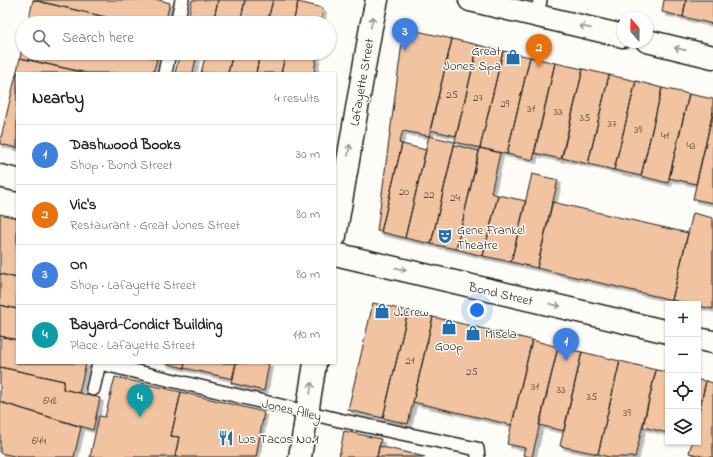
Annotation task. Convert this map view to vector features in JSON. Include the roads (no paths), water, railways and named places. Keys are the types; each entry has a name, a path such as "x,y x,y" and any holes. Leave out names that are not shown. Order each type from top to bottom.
{"street":[{"name":"Lafayette Street","path":"336,230 371,26 377,0"},
{"path":"470,0 539,8 617,34"},
{"path":"653,42 713,57"},
{"path":"0,176 16,180"},
{"name":"Bond Street","path":"336,254 665,331"},
{"path":"701,340 713,342"},
{"path":"300,457 315,364"}],"lane":[{"path":"179,16 182,0"},
{"path":"165,72 168,60"},
{"path":"93,389 100,364"},
{"name":"Jones Alley","path":"104,364 339,420 477,449 478,457"}],"place":[{"name":"On","path":"405,51"},
{"name":"Great Jones Spa","path":"513,57"},
{"name":"Vic's","path":"539,67"},
{"name":"Gene Frankel Theatre","path":"445,236"},
{"name":"J.Crew","path":"382,311"},
{"name":"Goop","path":"449,327"},
{"name":"Misela","path":"473,333"},
{"name":"Dashwood Books","path":"566,361"},
{"name":"Bayard-Condict Building","path":"140,417"},
{"name":"Los Tacos No.1","path":"226,438"}]}
